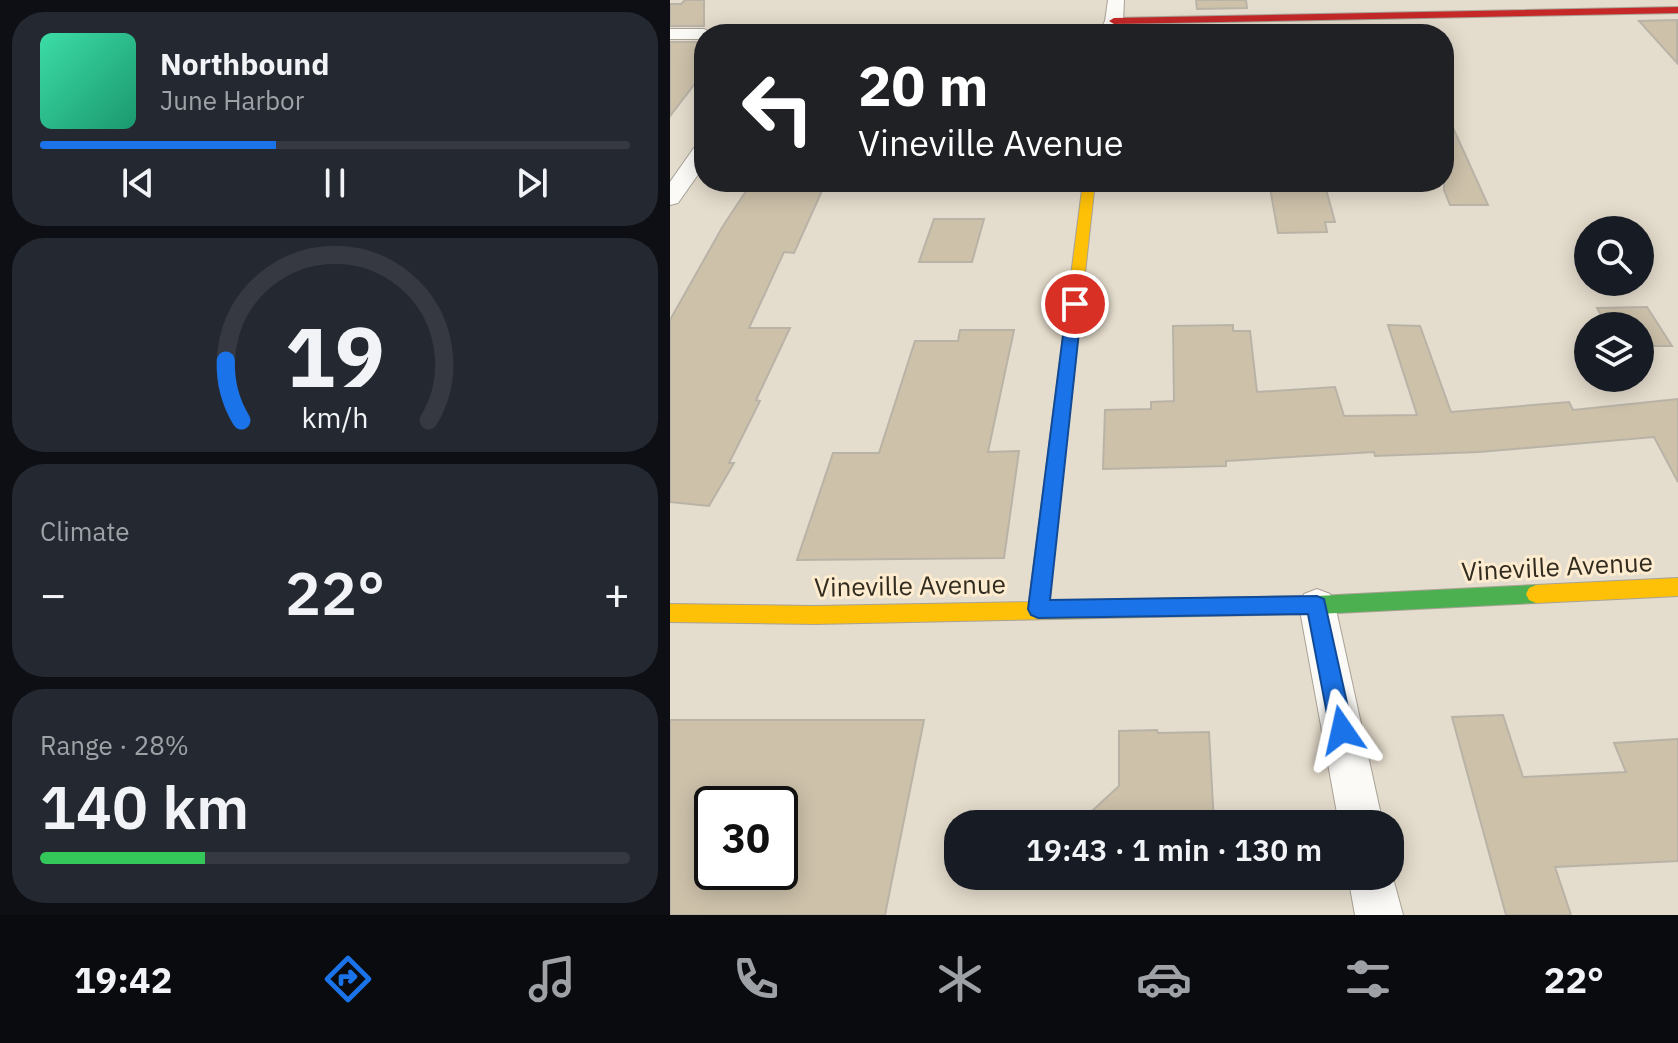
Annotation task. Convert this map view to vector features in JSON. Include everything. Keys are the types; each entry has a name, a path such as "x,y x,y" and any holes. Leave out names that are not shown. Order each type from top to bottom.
{"street":[{"path":"1111,24 1116,0"},
{"path":"1236,24 1678,10"},
{"path":"670,34 694,34"},
{"path":"670,198 694,164"},
{"path":"1038,609 1088,192"},
{"name":"Vineville Avenue","path":"670,613 815,615 1317,605 1678,587"},
{"path":"1317,605 1358,810"},
{"path":"1374,890 1379,915"}],"building":[{"path":"685,0 704,0 704,24 670,26 670,4 681,4"},
{"path":"1196,0 1246,0 1247,8 1197,9"},
{"path":"1677,20 1677,63 1639,21"},
{"path":"670,42 694,42 694,85 670,116"},
{"path":"1454,130 1488,205 1450,205 1445,192 1454,192"},
{"path":"745,192 821,192 794,253 784,252 749,328 790,328 756,400 760,401 729,463 734,463 709,506 670,502 670,320"},
{"path":"1271,192 1327,192 1335,222 1325,222 1327,232 1278,233"},
{"path":"934,219 984,219 972,262 919,262"},
{"path":"1647,307 1650,312 1599,312 1597,308"},
{"path":"1654,318 1672,346 1654,346"},
{"path":"1233,325 1233,331 1250,331 1257,392 1335,387 1344,416 1417,415 1388,325 1420,326 1451,412 1569,402 1573,410 1678,399 1678,482 1654,437 1479,452 1375,456 1374,452 1226,461 1226,466 1103,469 1105,410 1151,409 1151,402 1174,401 1173,326"},
{"path":"960,330 1014,330 988,452 1019,451 1004,558 797,560 833,453 879,453 915,341 958,341"},
{"path":"1503,715 1523,777 1626,772 1614,743 1678,739 1678,861 1555,867 1571,915 1506,915 1452,717"},
{"path":"670,720 924,720 885,915 670,915"},
{"path":"1119,731 1209,732 1213,810 1093,810 1119,786"}],"traffic: fast":[{"path":"1149,608 1317,605 1536,594"}],"traffic: slow":[{"path":"1038,609 1088,192"},
{"path":"1536,594 1678,587"},
{"path":"670,613 815,615 1149,608"}],"traffic: jam":[{"path":"1114,21 1678,10"}],"route":[{"path":"1075,304 1038,609 1317,605 1342,730"}]}
